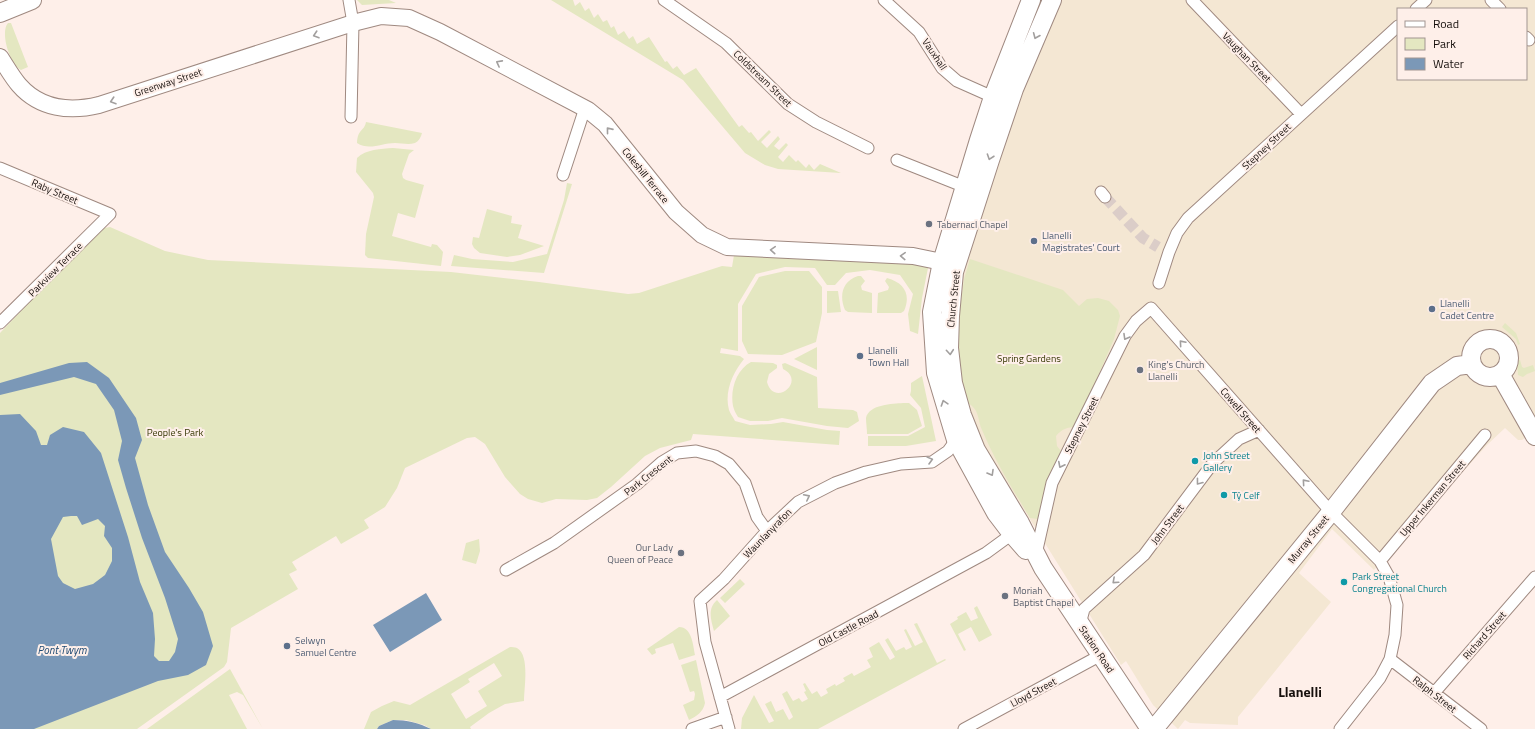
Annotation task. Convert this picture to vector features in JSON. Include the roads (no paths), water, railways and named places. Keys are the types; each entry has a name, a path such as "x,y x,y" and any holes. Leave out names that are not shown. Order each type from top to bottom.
{"main road":[{"path":"0,13 32,0"},
{"name":"Church Street","path":"1016,528 996,513 956,440 936,373 932,312 942,262 993,97 1032,0"},
{"name":"Church Street","path":"1016,528 976,450 962,416 953,383 949,348 950,316 954,272 990,160 1014,89 1052,0"},
{"name":"Coleshill Terrace","path":"353,23 381,16 410,18 440,32 585,108 605,124 676,212 702,234 727,247 913,256 942,262"},
{"name":"Greenway Street","path":"0,57 19,85 35,99 61,108 84,108 99,105 353,23"},
{"path":"993,97 1014,89"},
{"path":"942,262 960,254"},
{"path":"1493,339 1505,346 1509,354 1508,364 1500,374 1495,376 1484,375 1475,369 1472,364 1472,354 1475,347 1480,342 1493,339"},
{"name":"Murray Street","path":"1154,729 1331,512 1432,382 1457,366 1472,364"},
{"path":"1500,374 1535,436"},
{"name":"Station Road","path":"1016,528 1040,561 1150,729"}],"street":[{"path":"349,0 353,23 351,117"},
{"name":"Coldstream Street","path":"664,0 726,42 788,104 816,122 868,148"},
{"name":"Vauxhall","path":"884,0 919,32 942,68 957,81 993,97"},
{"name":"Vaughan Street","path":"1192,0 1259,66 1301,114"},
{"path":"1417,8 1426,0"},
{"path":"1491,0 1499,8"},
{"name":"Stepney Street","path":"1159,283 1177,233 1188,218 1397,27"},
{"path":"563,175 585,108"},
{"path":"897,160 965,187"},
{"name":"Raby Street","path":"0,168 110,214"},
{"name":"Parkview Terrace","path":"0,323 110,214"},
{"path":"1158,247 1169,252"},
{"name":"Stepney Street","path":"1040,561 1052,483 1126,336 1136,321 1152,308"},
{"name":"Cowell Street","path":"1152,308 1331,512 1380,561 1390,577 1397,605 1395,635 1390,659 1380,678 1340,729"},
{"name":"John Street","path":"1080,624 1084,609 1144,555 1213,464 1239,439 1259,430"},
{"name":"Upper Inkerman Street","path":"1380,561 1484,435"},
{"name":"Waunlanyrafon","path":"720,697 705,642 700,601 724,579 767,531 798,502 835,483 866,472 901,464 932,462 948,451 956,440"},
{"name":"Park Crescent","path":"506,570 554,543 637,484 662,462 677,453 696,451 715,456 729,464 745,483 757,517 767,531"},
{"name":"Old Castle Road","path":"720,697 986,553 1016,528"},
{"name":"Richard Street","path":"1434,693 1535,577"},
{"name":"Lloyd Street","path":"964,729 1101,655"},
{"name":"Ralph Street","path":"1390,659 1481,729"},
{"path":"720,697 729,729"},
{"path":"692,729 726,717"}],"water":[{"name":"Pont Twym","path":"87,362 109,378 136,418 142,440 135,458 148,505 165,552 203,612 213,646 206,665 188,675 158,681 34,729 0,729 0,415 20,414 36,431 41,445 47,445 50,435 63,427 84,432 101,453 128,537 140,582 153,613 155,639 154,656 159,661 169,661 175,652 178,639 165,598 142,538 118,460 122,441 114,410 96,384 74,377 0,395 0,383 69,363","holes":["77,516 82,525 98,519 105,526 104,536 112,548 112,561 105,575 93,584 75,589 63,583 58,576 51,539 63,517"]},
{"path":"426,593 442,620 390,652 373,625"},
{"path":"393,720 413,722 431,729 377,729 379,726"}],"tunnel":[{"path":"1105,197 1143,238 1158,247"}],"place":[{"name":"Tabernacl Chapel","path":"929,224"},
{"name":"Llanelli Magistrates' Court","path":"1034,241"},
{"name":"Llanelli Cadet Centre","path":"1432,309"},
{"name":"Llanelli Town Hall","path":"860,356"},
{"name":"King's Church Llanelli","path":"1140,370"},
{"name":"John Street Gallery","path":"1195,461"},
{"name":"Tŷ Celf","path":"1224,495"},
{"name":"Our Lady Queen of Peace","path":"681,553"},
{"name":"Park Street Congregational Church","path":"1344,582"},
{"name":"Moriah Baptist Chapel","path":"1005,596"},
{"name":"Selwyn Samuel Centre","path":"287,646"}],"district":[{"name":"Llanelli","path":"1300,692"}],"park label":[{"name":"Spring Gardens","path":"1029,358"},
{"name":"People's Park","path":"175,432"}]}
